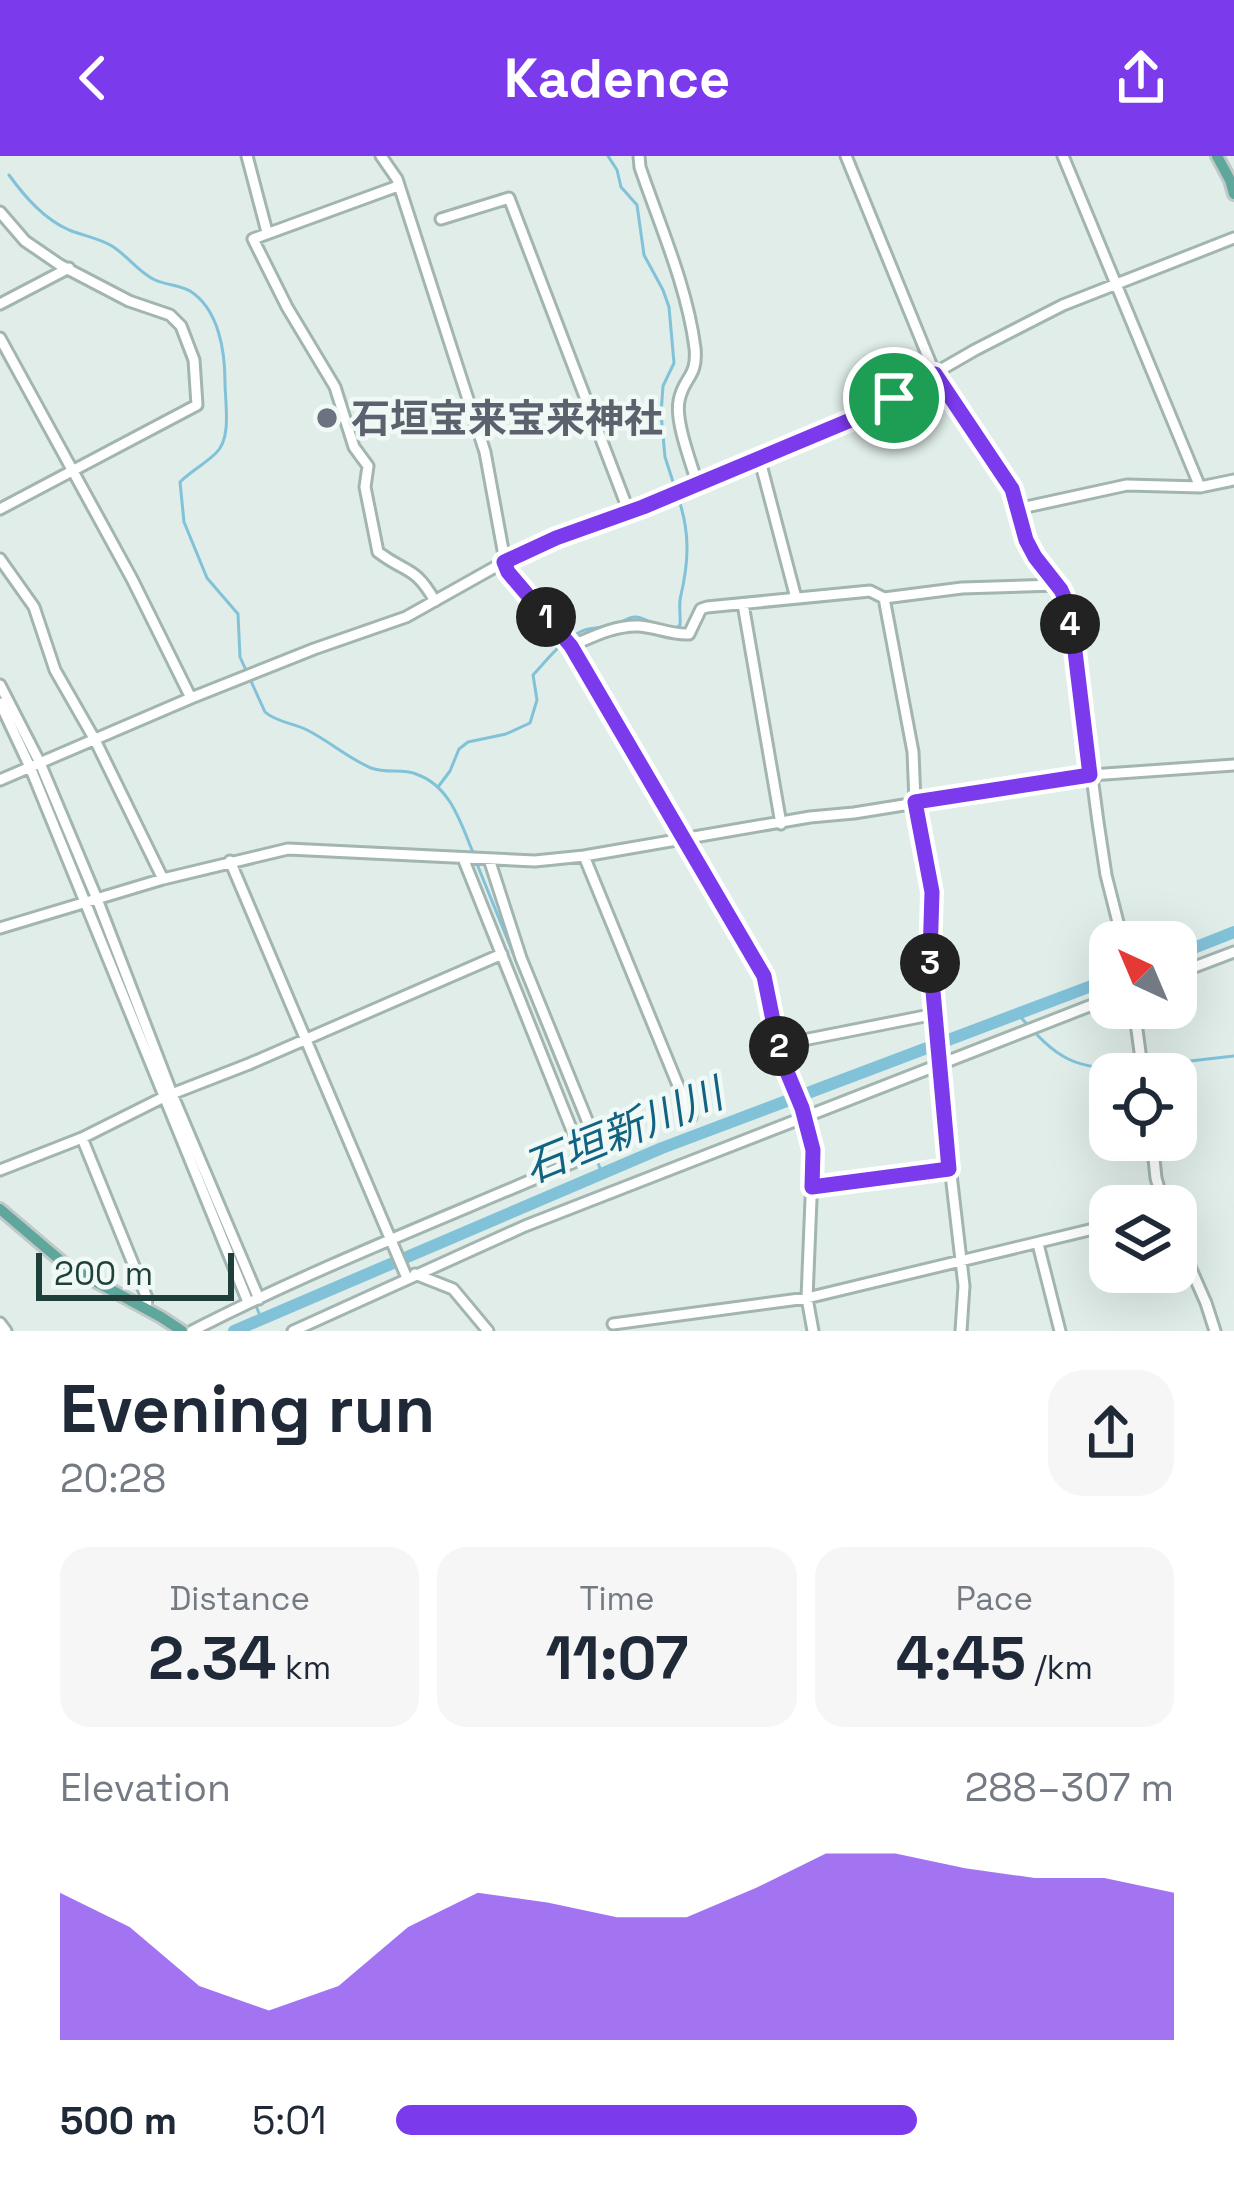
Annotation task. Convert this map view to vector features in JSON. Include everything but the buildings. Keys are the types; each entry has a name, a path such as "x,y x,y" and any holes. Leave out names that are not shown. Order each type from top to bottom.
{"main road":[{"path":"1217,156 1234,194"},
{"path":"0,1209 67,1266 182,1331"}],"street":[{"path":"248,156 267,232"},
{"path":"381,156 398,186 485,452 508,572 571,646 764,976 780,1055 813,1150 807,1298 813,1331"},
{"path":"639,156 693,336 696,366 679,401 697,484"},
{"path":"846,156 935,374 1012,489 1026,540 1070,610 1090,775 1118,921"},
{"path":"1064,156 1200,487"},
{"path":"398,186 253,239 335,387 354,446 368,466 365,488 378,552 422,578 435,601"},
{"path":"441,219 509,198 629,512"},
{"path":"0,212 44,255 129,301 170,315 181,326 194,360 197,405 0,508"},
{"path":"0,780 191,698 406,617 556,538 865,414 1036,318 1234,238"},
{"path":"0,304 69,268"},
{"path":"0,338 132,579 191,698"},
{"path":"759,457 796,598"},
{"path":"1017,509 1127,484 1200,487 1234,479"},
{"path":"0,560 34,607 56,670 163,879"},
{"path":"571,646 627,626 688,634 701,609 870,591 884,598 962,588 1057,585"},
{"path":"884,598 913,752 915,802 932,892 930,958 961,1262 961,1331"},
{"path":"743,604 781,824"},
{"path":"0,685 253,1301"},
{"path":"0,703 35,765"},
{"path":"0,928 163,879 288,849 536,861 1090,775 1234,765"},
{"path":"584,856 691,1117"},
{"path":"192,1331 583,1157 463,858"},
{"path":"489,859 520,958 600,1152"},
{"path":"230,861 408,1274 453,1289 488,1331"},
{"path":"1197,966 1234,952"},
{"path":"0,1170 502,954"},
{"path":"292,1331 408,1274 803,1112 1089,1006"},
{"path":"778,1045 935,1014"},
{"path":"82,1138 147,1298 146,1309"},
{"path":"812,1187 949,1169"},
{"path":"613,1324 807,1298 1089,1231"},
{"path":"1038,1244 1060,1331"},
{"path":"1197,1283 1214,1331"},
{"path":"0,1323 7,1331"}],"waterway":[{"path":"608,156 621,187 637,205 644,255 669,307 674,363 663,386 661,414 665,457 675,488"},
{"path":"9,175 51,220 112,246 155,280 190,291 214,320 224,358 226,429 216,453 180,482 184,522 207,578 238,614 240,657 265,712 307,730 371,768 411,772 428,780 453,807 474,855"},
{"path":"674,630 680,625 687,558 678,497"},
{"path":"438,787 459,749 468,742 530,723 537,700 533,675 568,640 631,617 654,624"},
{"path":"26,744 88,896"},
{"path":"477,864 602,1173"},
{"path":"92,905 138,1018"},
{"name":"石垣新川川","path":"1197,947 1234,932"},
{"name":"石垣新川川","path":"234,1331 662,1148 1089,987"},
{"path":"1017,1013 1057,1052 1089,1065"},
{"path":"1197,1060 1234,1056"},
{"path":"226,1233 252,1296"},
{"path":"256,1306 261,1318"}],"place":[{"name":"石垣宝来宝来神社","path":"327,418"}],"route":[{"path":"935,374 1012,489 1026,540 1070,610 1090,775 915,802 932,892 930,958 949,1169 812,1187 813,1150 780,1055 764,976 571,646 504,562 894,398 935,374"}]}
